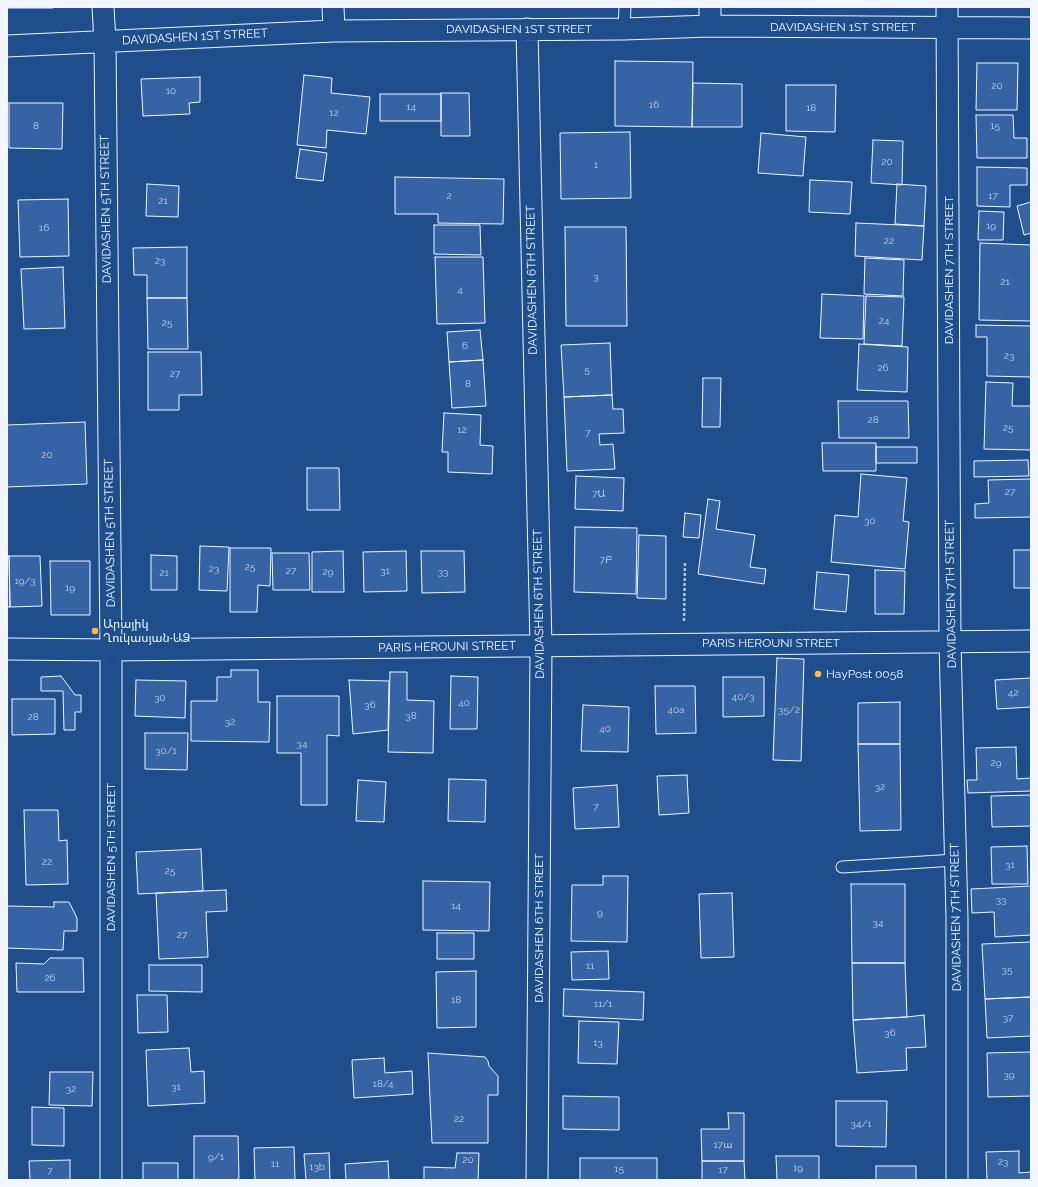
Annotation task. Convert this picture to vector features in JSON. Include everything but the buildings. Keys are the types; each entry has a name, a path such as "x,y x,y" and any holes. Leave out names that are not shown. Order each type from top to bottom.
{"street":[{"name":"DAVIDASHEN 5TH STREET","path":"104,7 111,650 111,1180"},
{"path":"333,7 334,31"},
{"name":"DAVIDASHEN 7TH STREET","path":"947,7 950,642 957,918 957,1180"},
{"name":"DAVIDASHEN 1ST STREET","path":"7,46 334,31 624,29 710,16 948,28 1031,28"},
{"name":"DAVIDASHEN 6TH STREET","path":"527,29 541,646 537,1180"},
{"name":"PARIS HEROUNI STREET","path":"7,649 111,650 1031,641"}],"lane":[{"path":"624,29 625,7"},
{"path":"842,867 956,860"}],"path":[{"path":"684,644 685,561"}],"place":[{"name":"Արայիկ Ղուկասյան ԱՁ","path":"95,631"},
{"name":"HayPost 0058","path":"818,674"}]}
